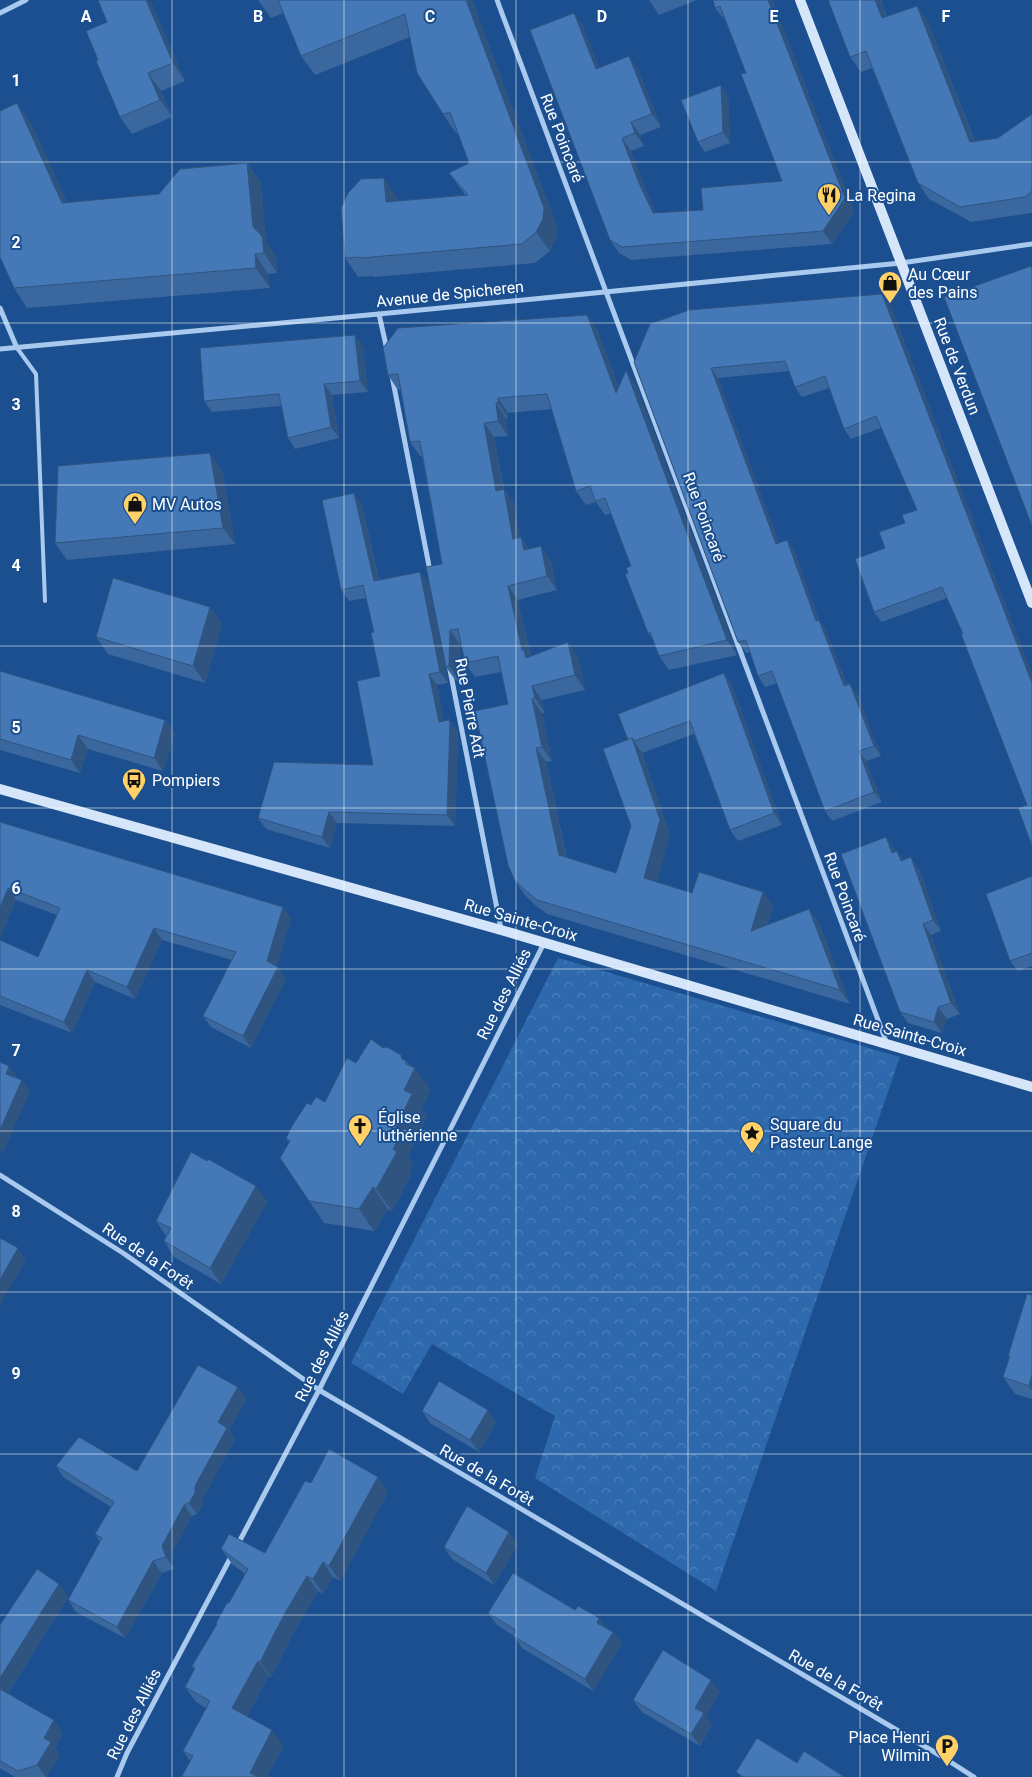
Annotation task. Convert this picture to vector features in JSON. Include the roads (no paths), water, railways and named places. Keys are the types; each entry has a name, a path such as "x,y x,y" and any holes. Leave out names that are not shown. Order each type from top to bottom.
{"main road":[{"name":"Rue de Verdun","path":"800,0 1032,603"},
{"name":"Rue Sainte-Croix","path":"0,789 544,942 1032,1087"}],"street":[{"path":"0,13 26,0"},
{"name":"Rue Poincaré","path":"497,0 886,1044"},
{"name":"Avenue de Spicheren","path":"0,349 901,263 1032,244"},
{"path":"0,308 17,348"},
{"path":"379,314 387,353"},
{"path":"391,373 431,578"},
{"name":"Rue Pierre Adt","path":"447,656 501,930"},
{"name":"Rue des Alliés","path":"117,1777 127,1753 319,1390 544,942"},
{"name":"Rue de la Forêt","path":"0,1176 123,1253 319,1390 974,1777"}],"lane":[{"path":"17,348 36,374 45,601"}],"place":[{"name":"La Regina","path":"829,216"},
{"name":"Au Cœur des Pains","path":"890,304"},
{"name":"MV Autos","path":"135,525"},
{"name":"Pompiers","path":"134,801"},
{"name":"Église luthérienne","path":"360,1147"},
{"name":"Square du Pasteur Lange","path":"752,1154"},
{"name":"Place Henri Wilmin","path":"947,1767"}]}
